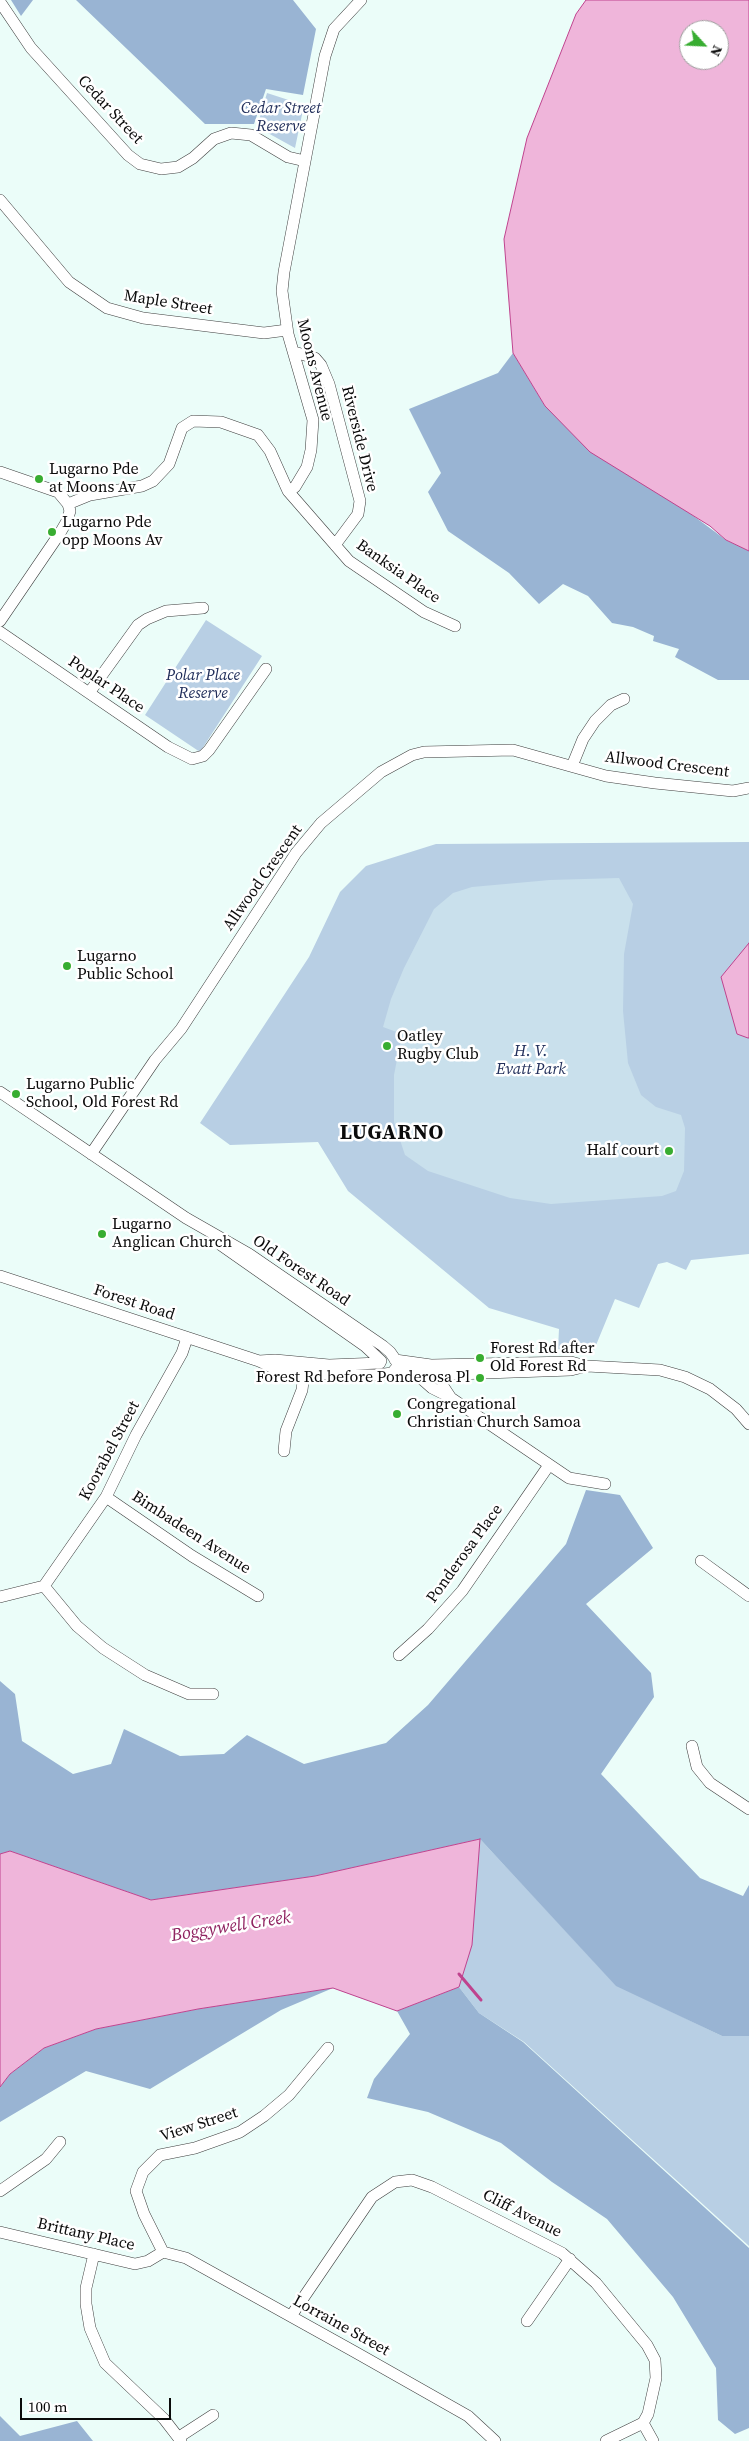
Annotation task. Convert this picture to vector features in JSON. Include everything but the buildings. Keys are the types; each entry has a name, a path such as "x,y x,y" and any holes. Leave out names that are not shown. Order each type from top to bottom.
{"street":[{"name":"Moons Avenue","path":"288,491 295,487 307,467 312,450 313,420 287,330 282,291 329,42 334,30 361,0"},
{"name":"Cedar Street","path":"0,2 31,48 128,155 140,164 161,170 178,167 214,139 231,133 251,135 288,157 306,161"},
{"name":"Maple Street","path":"0,200 69,282 107,308 143,318 264,333 287,330"},
{"name":"Riverside Drive","path":"294,352 315,358 321,365 329,384 360,501 358,514 335,545"},
{"path":"68,504 90,495 142,486 153,481 169,464 182,428 193,421 201,420 235,426 258,435 270,451 288,491"},
{"path":"0,472 54,490 68,504 69,516 0,621"},
{"name":"Banksia Place","path":"288,491 349,562 424,612 456,626"},
{"path":"89,693 130,634 142,622 166,611 203,608"},
{"name":"Poplar Place","path":"0,632 178,754 197,763 209,750 266,669"},
{"path":"572,766 583,739 595,721 611,704 624,699"},
{"name":"Allwood Crescent","path":"91,1154 155,1060 181,1029 296,853 321,823 381,772 412,755 424,752 513,750 606,776 655,784 733,791 749,788"},
{"name":"Old Forest Road","path":"0,1092 186,1218 243,1262 361,1342 380,1362"},
{"name":"Old Forest Road","path":"186,1218 249,1254 388,1350 393,1365"},
{"name":"Forest Road","path":"0,1277 259,1361 270,1368 304,1373 393,1365 425,1365 442,1369"},
{"name":"Koorabel Street","path":"44,1586 106,1497 136,1435 182,1353 187,1338"},
{"path":"358,1364 362,1353 361,1342"},
{"name":"Forest Road","path":"259,1361 275,1360 329,1365 380,1362 385,1357 393,1365 415,1373 442,1369 571,1362 587,1366 649,1368 685,1376 718,1394 749,1424"},
{"path":"442,1369 444,1390 451,1398"},
{"path":"284,1451 286,1431 302,1390 304,1373"},
{"path":"415,1373 432,1388 451,1398 569,1478 605,1484"},
{"name":"Ponderosa Place","path":"399,1654 428,1629 462,1591 548,1464"},
{"name":"Bimbadeen Avenue","path":"106,1497 192,1556 258,1596"},
{"path":"701,1561 749,1596"},
{"path":"0,1596 44,1586 77,1626 103,1648 146,1675 189,1694 213,1694"},
{"path":"692,1746 697,1767 710,1783 749,1809"},
{"name":"View Street","path":"163,2252 144,2214 136,2191 143,2172 160,2155 195,2148 240,2132 264,2116 289,2095 328,2048"},
{"path":"0,2191 46,2160 60,2142"},
{"name":"Cliff Avenue","path":"291,2316 372,2197 395,2182 412,2180 432,2187 553,2247 570,2259 596,2283 630,2322 652,2353 656,2367 655,2390 648,2414 643,2423"},
{"name":"Brittany Place","path":"0,2232 135,2264 148,2261 163,2252"},
{"name":"Lorraine Street","path":"163,2252 186,2258 468,2416 495,2441"},
{"path":"94,2254 86,2288 86,2304 90,2328 105,2363 164,2419 180,2439 213,2415"},
{"path":"528,2321 570,2259"},
{"path":"606,2441 643,2423 653,2441"}],"green space":[{"name":"Cedar Street Reserve","path":"267,93 304,105 295,148 257,127"},
{"name":"Polar Place Reserve","path":"206,620 262,656 200,752 145,715"},
{"name":"H. V. Evatt Park","path":"749,842 749,1254 691,1260 686,1270 667,1262 658,1264 639,1308 615,1299 594,1350 558,1349 559,1329 489,1308 348,1191 318,1142 230,1145 200,1123 309,957 340,892 366,866 436,844"},
{"path":"619,878 633,904 624,954 623,1011 628,1063 641,1095 656,1107 681,1115 685,1128 684,1171 676,1191 662,1196 551,1204 510,1198 428,1171 405,1155 394,1122 394,1075 402,1034 383,1027 391,999 404,968 434,909 453,893 472,887 550,880"},
{"path":"480,1839 616,1985 722,2036 749,2036 749,2246 524,2042 479,2013 459,1987 397,2011 333,1988 198,2009 242,1928 0,1854 10,1851 151,1900 315,1876"}],"shaded area":[{"path":"11,0 33,0 21,16"},
{"path":"76,0 293,0 316,29 303,95 266,89 254,124 205,124"},
{"path":"513,353 545,406 726,540 749,551 749,680 718,680 675,657 679,649 653,641 654,636 633,627 612,623 588,596 563,584 539,604 509,573 448,531 428,492 441,473 409,409 498,373"},
{"path":"586,1490 620,1495 653,1548 586,1604 651,1673 654,1697 601,1774 700,1878 743,1896 749,1885 749,2036 722,2036 616,1986 480,1839 315,1876 151,1900 10,1851 0,1854 0,1681 15,1694 22,1741 73,1774 111,1764 124,1729 180,1756 224,1754 247,1735 304,1764 386,1743 428,1705 566,1544"},
{"path":"459,1987 479,2013 523,2042 749,2248 749,2428 735,2434 718,2420 716,2368 673,2297 607,2219 552,2182 501,2143 428,2112 367,2098 374,2079 410,2034 397,2011"},
{"path":"333,1988 281,2010 150,2089 86,2071 0,2122 0,2087 10,2074 44,2048 96,2029 198,2009"},
{"path":"0,2416 20,2436 77,2421 93,2441 0,2441"}],"water":[{"path":"586,0 749,0 749,551 726,540 710,526 590,452 545,406 513,353 504,239 527,138 576,14"},
{"path":"749,943 748,1038 737,1034 721,977"},
{"path":"480,1839 472,1945 459,1987 397,2011 333,1988 198,2009 96,2029 44,2048 10,2074 0,2087 0,1854 10,1851 151,1900 315,1876"}],"waterway":[{"name":"Boggywell Creek","path":"459,1974 481,2000"}],"place":[{"name":"Lugarno Pde at Moons Av","path":"39,479"},
{"name":"Lugarno Pde opp Moons Av","path":"52,532"},
{"name":"Lugarno Public School","path":"67,966"},
{"name":"Oatley Rugby Club","path":"387,1046"},
{"name":"Lugarno Public School, Old Forest Rd","path":"16,1094"},
{"name":"Half court","path":"669,1151"},
{"name":"Lugarno Anglican Church","path":"102,1234"},
{"name":"Forest Rd after Old Forest Rd","path":"480,1358"},
{"name":"Forest Rd before Ponderosa Pl","path":"480,1378"},
{"name":"Congregational Christian Church Samoa","path":"397,1414"}],"district":[{"name":"LUGARNO","path":"392,1134"}]}
